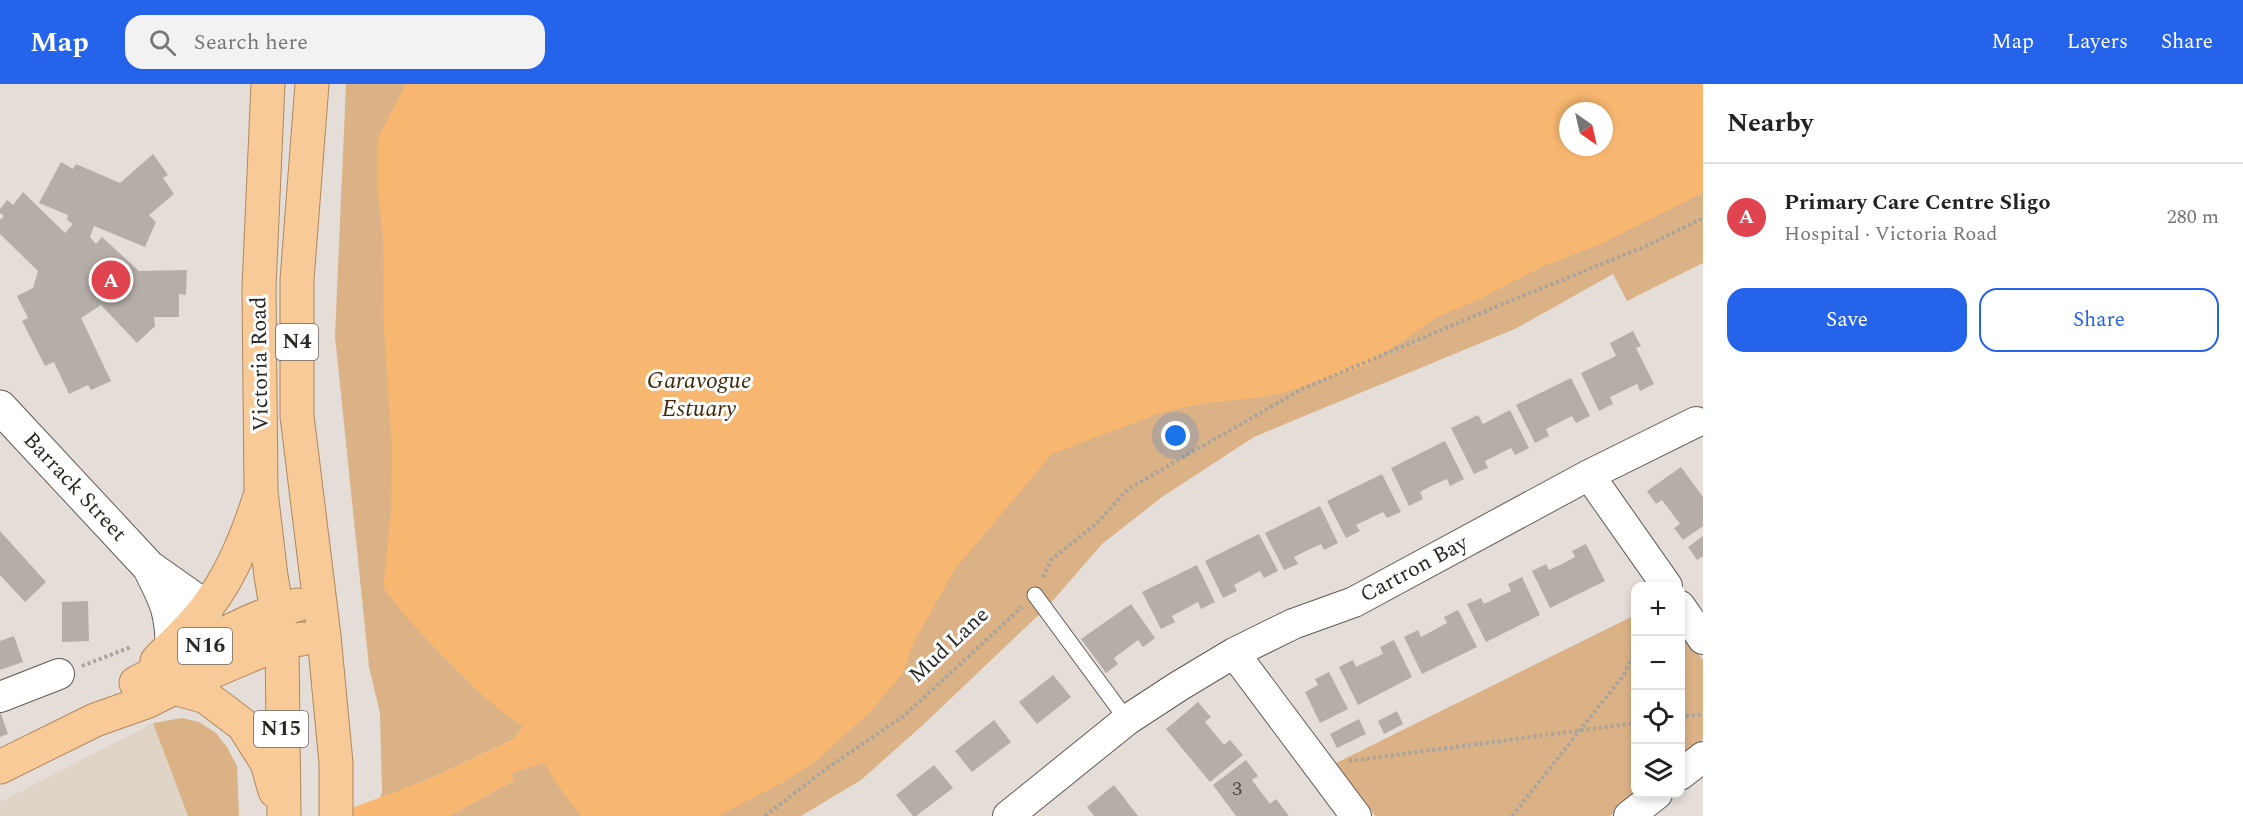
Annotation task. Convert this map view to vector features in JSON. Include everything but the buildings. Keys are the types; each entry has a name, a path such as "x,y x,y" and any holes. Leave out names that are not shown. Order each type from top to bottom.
{"highway":[{"name":"Victoria Road","path":"267,84 259,287 261,492 282,642"},
{"name":"Victoria Road","path":"312,84 297,280 297,416 324,636"},
{"path":"135,684 207,608 235,560 261,492"},
{"name":"N16","path":"95,720 135,684 224,636 277,609 320,599"},
{"name":"N16","path":"0,767 95,720 146,702 282,642 324,636"},
{"name":"N15","path":"324,636 336,764 336,816"},
{"name":"N15","path":"282,642 283,816"},
{"path":"174,688 206,697 243,725 267,763 283,816"}],"street":[{"name":"Barrack Street","path":"0,407 149,567 207,608"},
{"name":"Cartron Bay","path":"1017,813 1128,720 1234,653 1293,624 1354,602 1589,475 1696,422"},
{"path":"1589,475 1664,582"},
{"name":"Barrack Street","path":"149,567 168,606 172,621 172,645"},
{"path":"1685,613 1703,639"},
{"path":"1234,653 1356,816"},
{"path":"0,697 59,674"},
{"path":"1685,771 1703,757"},
{"path":"1629,816 1652,798"}],"lane":[{"path":"1035,595 1128,720"}],"path":[{"path":"1035,595 1051,560 1096,523 1128,489 1302,389 1646,246 1703,218"},
{"name":"Mud Lane","path":"765,816 826,769 905,715 1035,595"},
{"path":"59,674 147,640 172,645"},
{"path":"1512,816 1623,676 1631,658"},
{"path":"1685,716 1703,714"},
{"path":"1319,767 1631,724"}],"shaded area":[{"name":"Garavogue Estuary","path":"346,84 1703,84 1703,263 1627,301 1613,274 1517,328 1254,437 1162,497 1102,544 1049,605 924,724 861,780 801,816 449,816 513,781 512,773 523,726 514,739 406,788 375,816 382,791 380,713 369,667 335,336"},
{"path":"1631,617 1632,798 1610,816 1375,816 1336,763"},
{"path":"1685,636 1703,660 1703,739 1685,755"},
{"path":"182,718 199,722 216,733 227,747 237,766 239,816 188,816 153,723"},
{"path":"153,723 188,816 0,816 0,802"}],"water":[{"name":"Garavogue Estuary","path":"406,84 1703,84 1703,193 1601,244 1543,266 1478,300 1439,316 1365,366 1290,391 1256,398 1205,403 1162,412 1052,454 955,569 915,640 902,674 871,711 816,761 780,784 718,816 581,816 544,763 512,773 513,781 449,816 330,816 427,780 514,739 523,726 496,707 472,685 418,630 383,587 391,515 392,449 384,329 383,237 377,183 377,140"}],"place":[{"name":"Primary Care Centre Sligo","path":"111,280"}]}
